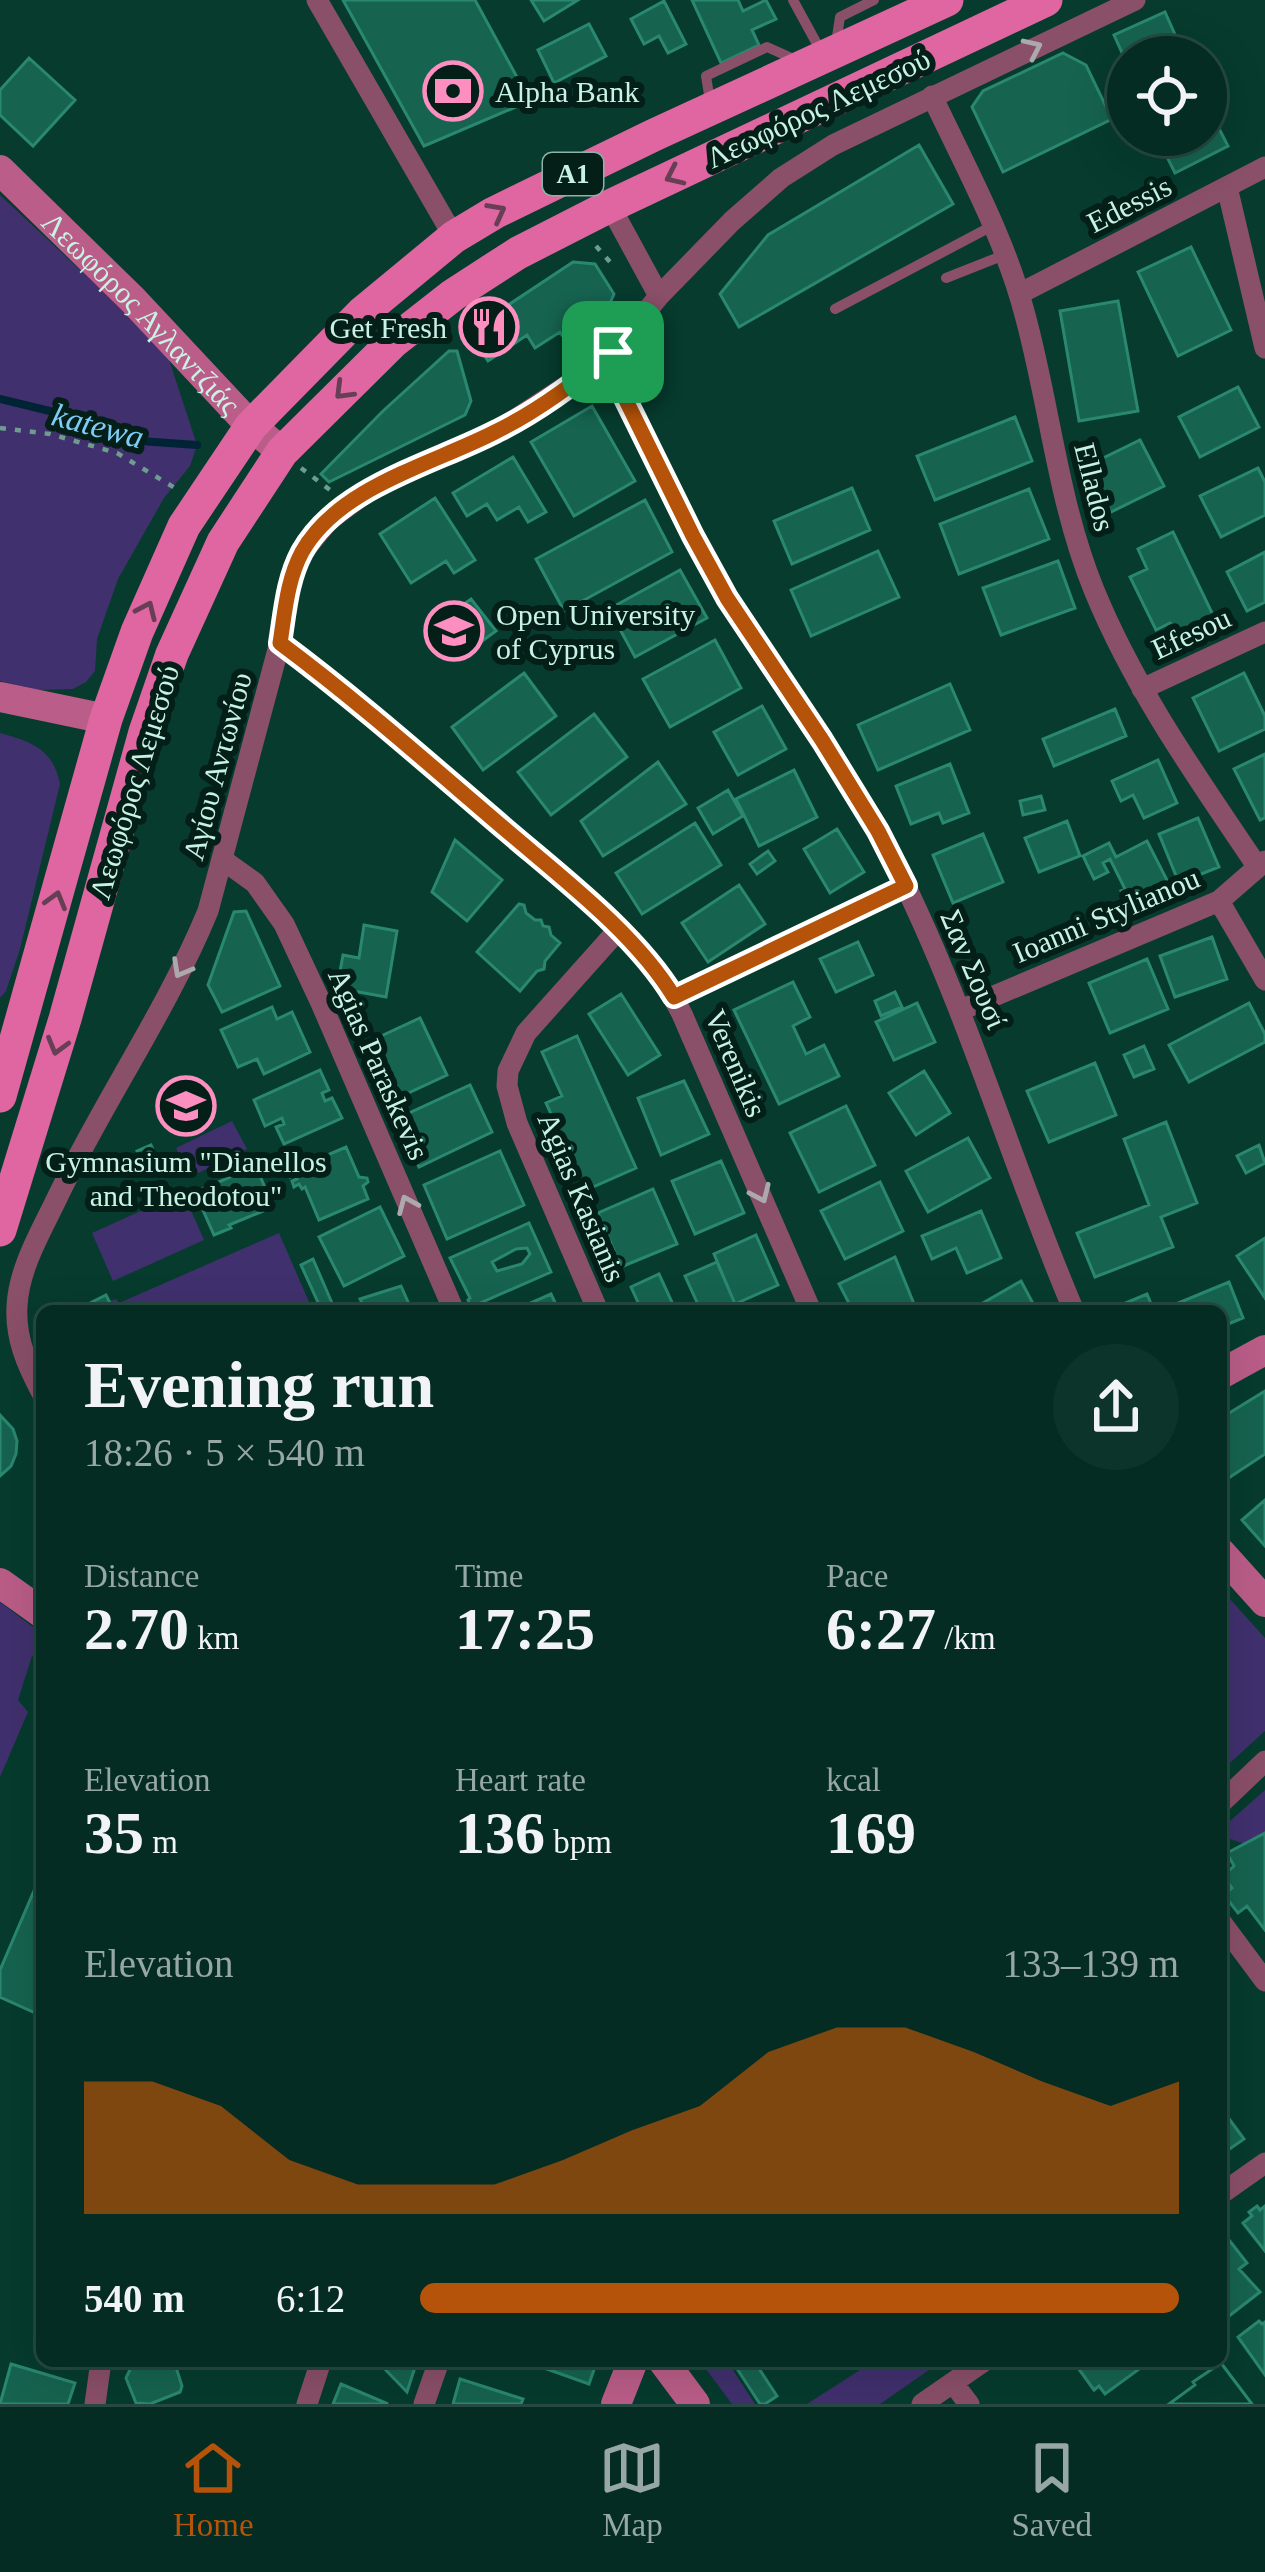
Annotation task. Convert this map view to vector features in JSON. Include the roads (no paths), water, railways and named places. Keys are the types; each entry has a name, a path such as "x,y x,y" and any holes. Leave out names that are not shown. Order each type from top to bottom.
{"main road":[{"name":"Λεωφόρος Λεμεσού","path":"0,1096 106,719 137,632 184,526 251,426 362,313 454,237 654,135 945,0"},
{"name":"Λεωφόρος Λεμεσού","path":"0,1230 145,731 172,654 223,542 291,459 393,342 518,253 1046,0"},
{"name":"Λεωφόρος Αγλαντζιάς","path":"0,170 133,300 251,426 291,459"},
{"path":"0,697 106,719"},
{"path":"1227,1371 1265,1350"},
{"path":"0,1559 36,1585"},
{"path":"1227,1560 1265,1602"},
{"path":"0,1583 36,1609"},
{"path":"616,2404 630,2367"},
{"path":"667,2367 695,2404"}],"street":[{"path":"317,0 454,237"},
{"name":"Αγίου Αντωνίου","path":"36,1379 19,1341 16,1311 24,1269 86,1140 191,952 208,911 280,643 288,589 314,535 372,488 499,430 613,352 659,296 752,201 781,178 833,145 1135,0"},
{"name":"Ellados","path":"932,96 994,225 1019,294 1040,373 1062,493 1114,637 1188,765 1261,864"},
{"name":"Edessis","path":"1019,294 1265,167"},
{"path":"1227,187 1265,348"},
{"path":"610,206 659,296"},
{"name":"Σαν Σουσί","path":"613,352 616,380 716,578 822,740 906,886 961,1010 1072,1305"},
{"name":"Efesou","path":"1142,689 1265,632"},
{"name":"Verenikis","path":"280,643 422,758 649,961 674,997 808,1305"},
{"name":"Agias Paraskevis","path":"223,860 255,884 284,924 451,1305"},
{"name":"Ioanni Stylianou","path":"961,1010 1219,901 1261,864"},
{"path":"674,997 906,886"},
{"path":"1219,901 1265,980"},
{"name":"Agias Kasianis","path":"595,1305 506,1086 526,1033 617,929"},
{"path":"1227,1797 1265,1762"},
{"path":"1227,1932 1265,1981"},
{"path":"1227,2190 1265,2163"},
{"path":"95,2404 100,2367"},
{"path":"307,2404 319,2367"},
{"path":"424,2404 437,2367"},
{"path":"922,2404 976,2367"},
{"path":"953,2383 969,2404"}],"lane":[{"path":"793,0 822,58"},
{"path":"822,58 840,16 874,0"},
{"path":"835,309 994,225"},
{"path":"946,278 1004,255"},
{"path":"0,1038 25,1013"}],"waterway":[{"name":"katewa","path":"0,399 140,441 197,445"}],"place":[{"name":"Alpha Bank","path":"453,91"},
{"name":"Get Fresh","path":"489,327"},
{"name":"Open University of Cyprus","path":"454,631"},
{"name":"Gymnasium \"Dianellos and Theodotou\"","path":"186,1106"}]}
